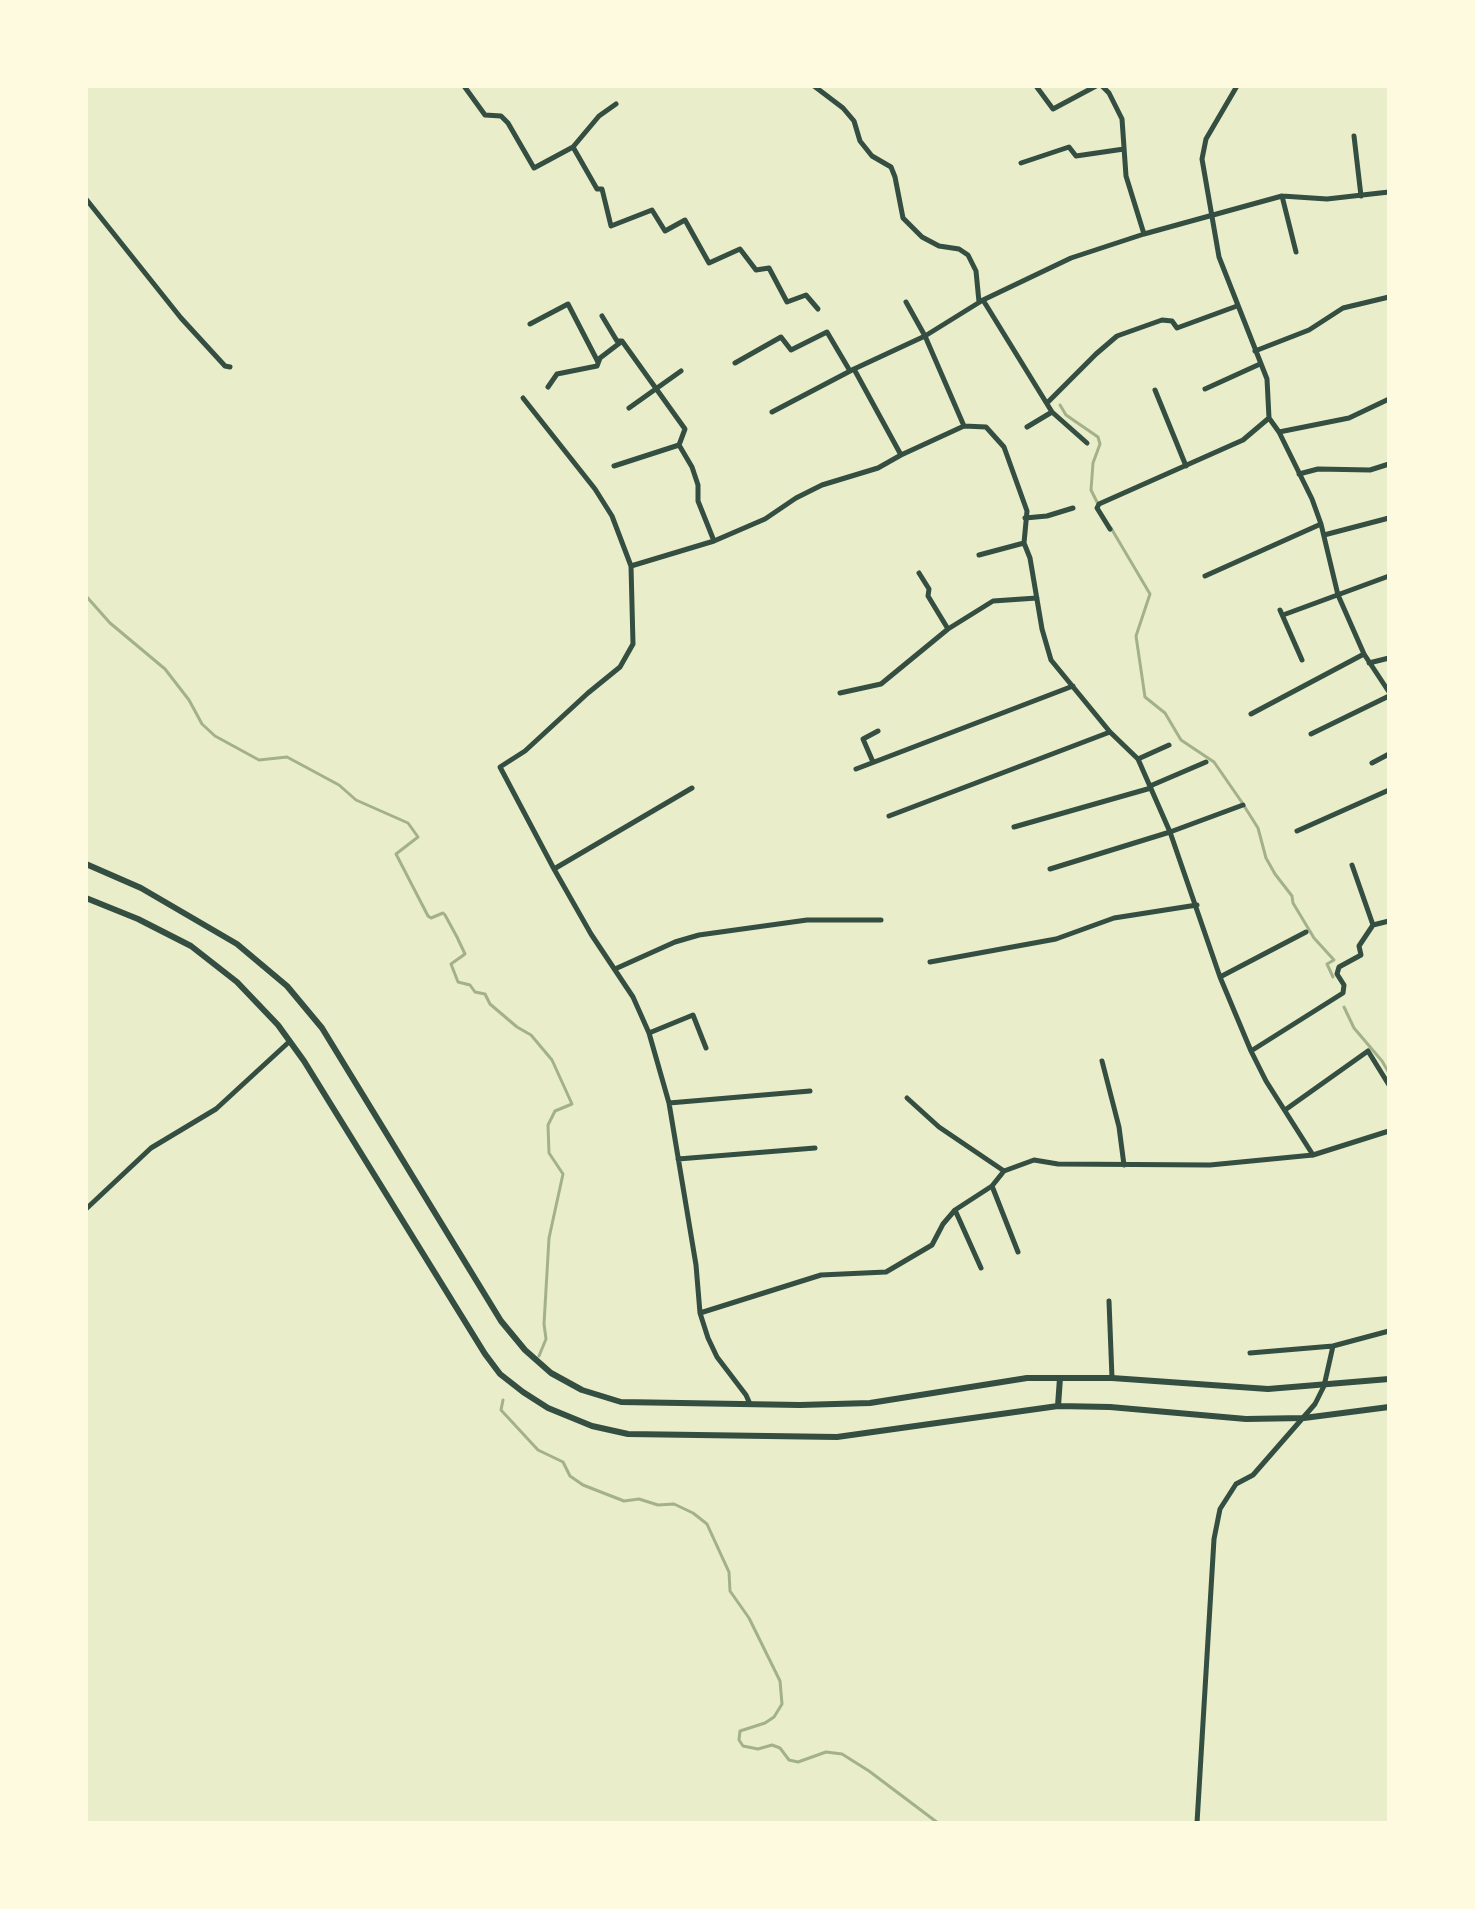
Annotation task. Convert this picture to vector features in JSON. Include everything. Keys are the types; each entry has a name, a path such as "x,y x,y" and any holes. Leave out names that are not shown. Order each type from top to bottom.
{"street":[{"path":"464,86 485,115 501,116 508,123 532,167 573,147 599,116 616,104"},
{"path":"814,86 843,108 854,121 860,141 872,156 891,167 903,218 930,241 939,246 959,249 968,255 976,271 981,301 1052,412 1087,443"},
{"path":"1036,86 1053,109 1096,86"},
{"path":"1102,86 1118,108 1129,188 1144,234"},
{"path":"1237,86 1206,139 1202,159 1219,257 1267,379 1269,418 1279,432 1321,524 1338,595 1364,654 1389,694 1311,734"},
{"path":"1354,136 1361,196"},
{"path":"573,147 597,189 602,189 611,226 652,210 665,231 685,220 709,263 740,249 757,270 769,268 787,302 806,295 818,309"},
{"path":"1021,163 1069,147 1076,156 1124,149"},
{"path":"772,412 925,336 981,301 1071,258 1144,234 1282,196 1327,199 1389,192"},
{"path":"1282,196 1296,252"},
{"path":"86,199 181,318 225,366 230,367"},
{"path":"1255,351 1309,330 1343,308 1389,297"},
{"path":"906,302 925,336 964,426"},
{"path":"530,324 568,304 598,362"},
{"path":"1047,403 1117,336 1162,320 1172,321 1177,328 1237,306"},
{"path":"602,316 617,341 622,341 685,429 679,445 695,476 698,501 714,541"},
{"path":"735,363 781,337 791,350 827,332 901,455"},
{"path":"548,387 557,374 597,366 600,358 622,341"},
{"path":"1205,389 1260,364"},
{"path":"629,408 681,371"},
{"path":"1155,390 1186,466"},
{"path":"523,398 595,489 612,516 631,566 633,644 620,667 525,751 500,767 554,869 633,997 649,1033 669,1103 696,1265 700,1313 717,1357 750,1404"},
{"path":"1279,432 1349,418 1389,399"},
{"path":"1027,427 1052,412"},
{"path":"1110,529 1097,508 1099,504 1243,440 1269,418"},
{"path":"631,566 714,541 765,519 822,485 878,468 964,426 986,427 1004,447 1027,511 1024,543 1051,660 1110,732 1138,759 1170,832 1220,977 1251,1051 1313,1155"},
{"path":"614,466 679,445"},
{"path":"1299,474 1318,469 1370,470 1389,464"},
{"path":"1025,518 1047,516 1073,508"},
{"path":"1324,535 1389,518"},
{"path":"1205,576 1321,524"},
{"path":"979,555 1024,543"},
{"path":"919,573 929,589 928,597 948,629"},
{"path":"1302,660 1281,612 1389,576"},
{"path":"840,693 881,684 948,629 996,600 1037,598"},
{"path":"1251,714 1364,654"},
{"path":"1369,663 1389,658"},
{"path":"856,769 1073,686"},
{"path":"873,762 863,739 878,731"},
{"path":"889,816 1110,732"},
{"path":"1138,759 1169,745"},
{"path":"1372,763 1389,754"},
{"path":"1014,827 1151,787 1206,762"},
{"path":"554,869 692,788"},
{"path":"1297,831 1389,790"},
{"path":"1050,869 1170,832 1243,805"},
{"path":"86,864 141,888 237,944 287,986 322,1028 501,1321 525,1350 551,1373 582,1390 621,1402 870,1403 1027,1378 1112,1378 1268,1389 1389,1379"},
{"path":"1352,865 1373,925"},
{"path":"86,898 138,919 191,946 237,982 290,1041 500,1374 548,1408 592,1426 628,1434 837,1437 1058,1406 1110,1407 1246,1419 1304,1418 1389,1407"},
{"path":"930,962 1056,939 1114,918 1197,905"},
{"path":"615,969 675,942 699,935 807,920 881,920"},
{"path":"1251,1051 1343,993 1344,985 1337,974 1339,967 1361,955 1359,946 1373,925 1389,921"},
{"path":"1220,977 1306,932"},
{"path":"649,1033 693,1015 706,1048"},
{"path":"86,1209 151,1148 216,1109 290,1041"},
{"path":"1285,1110 1368,1051 1389,1085"},
{"path":"1102,1061 1119,1127 1124,1165"},
{"path":"669,1103 810,1091"},
{"path":"907,1098 939,1127 1004,1171"},
{"path":"700,1313 821,1275 886,1272 932,1245 955,1210 992,1186 1004,1171 1034,1160 1058,1164 1210,1165 1313,1155 1389,1131"},
{"path":"678,1159 815,1148"},
{"path":"992,1186 1018,1252"},
{"path":"955,1210 981,1268"},
{"path":"1109,1301 1112,1378"},
{"path":"1250,1353 1333,1346 1389,1331"},
{"path":"1197,1823 1214,1539 1220,1509 1236,1484 1253,1475 1304,1418 1324,1386 1333,1346"},
{"path":"1058,1406 1060,1378"}],"waterway":[{"path":"1060,405 1066,415 1098,437 1100,444 1093,463 1091,490 1098,504"},
{"path":"1111,528 1150,594 1136,636 1145,697 1165,713 1181,740 1214,762 1241,801 1258,828 1266,858 1275,874 1292,896 1314,938 1334,960 1327,964 1333,977"},
{"path":"86,596 110,623 165,669 189,700 202,724 215,736 259,760 287,757 339,785 356,800 408,823 418,837 396,854 428,916 431,918 443,913 457,937 465,954 451,964 458,982 485,994 490,1004 531,1035 552,1060 572,1104 555,1111 548,1125 549,1153 563,1174 549,1238 544,1324 546,1339 539,1356"},
{"path":"1344,1007 1354,1028 1389,1073"},
{"path":"503,1400 501,1410 538,1450 563,1462 570,1476 583,1485 624,1501 639,1499 658,1505 674,1504 707,1524 729,1572 730,1591 749,1618 780,1681 782,1704 774,1717 765,1723 740,1731 739,1740 743,1746 758,1749 772,1745 780,1748 789,1760 798,1762 826,1752 842,1754 938,1823"}]}
